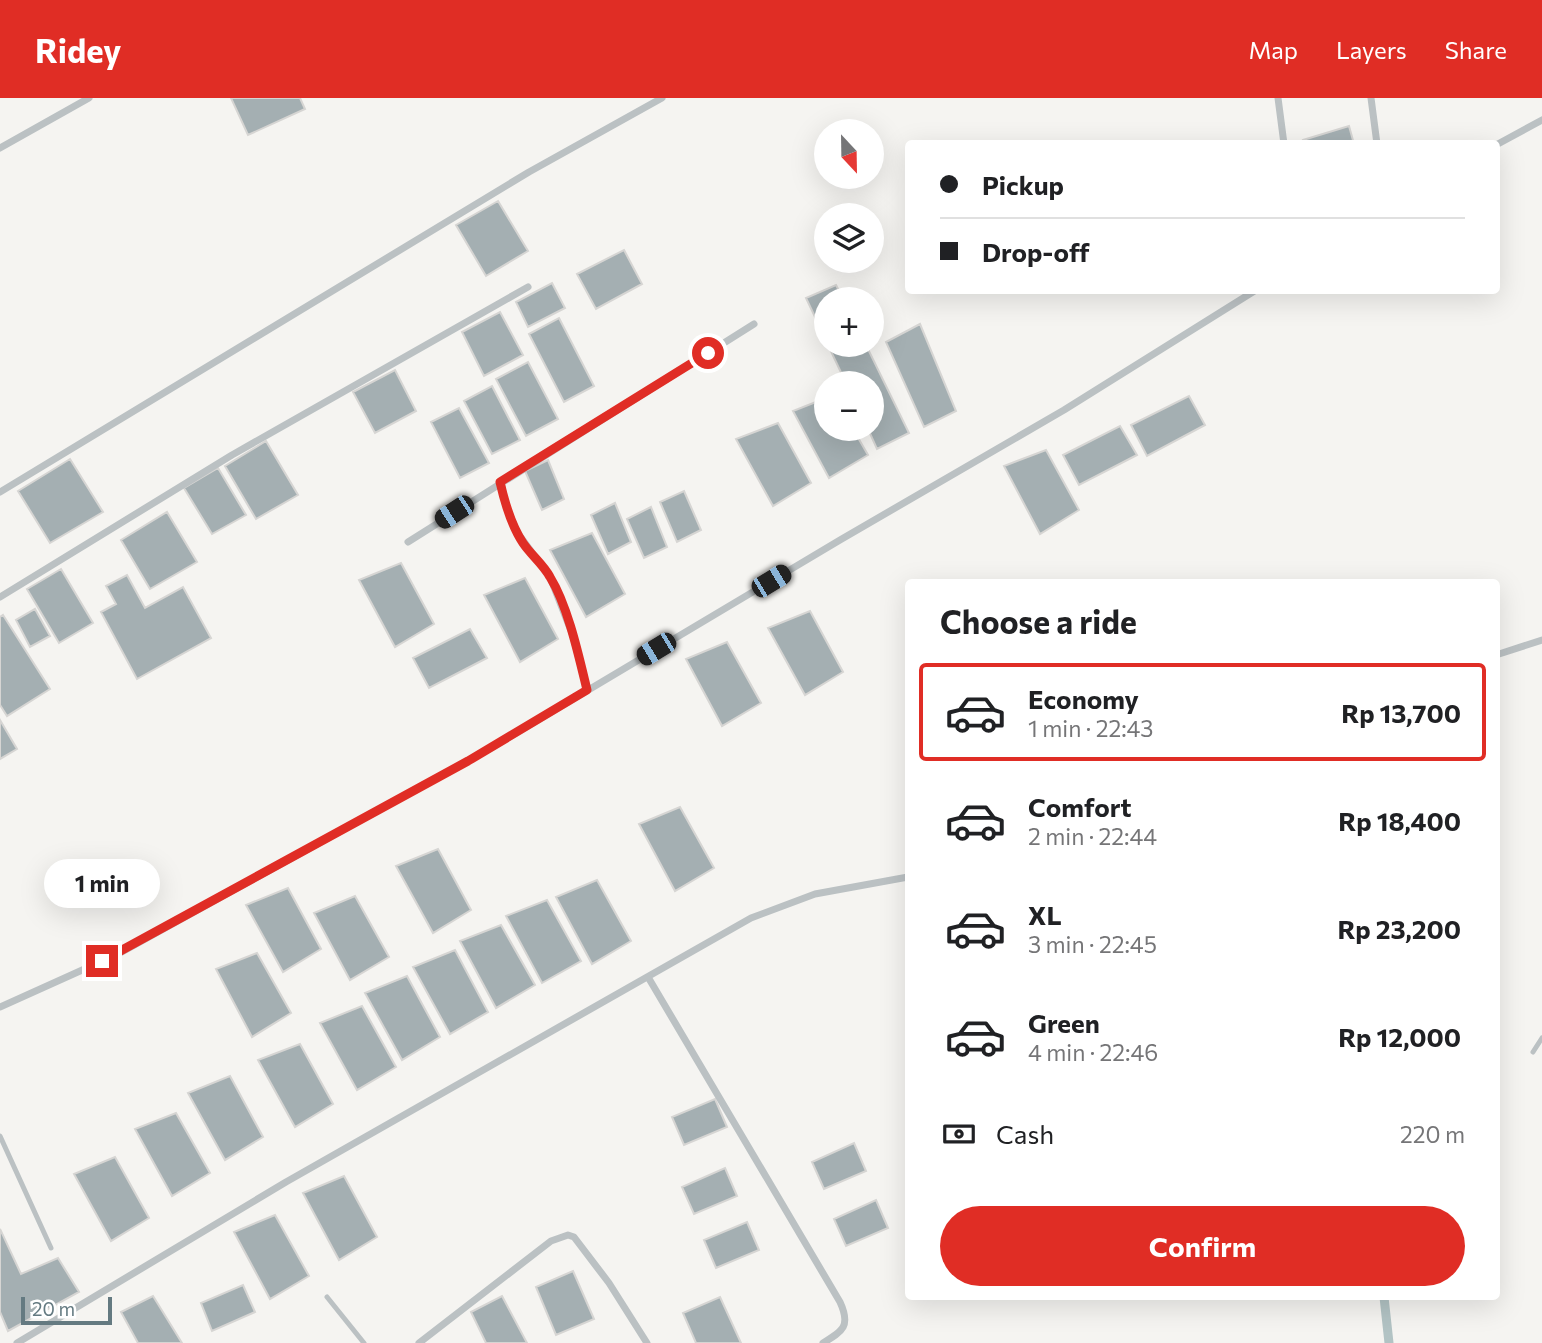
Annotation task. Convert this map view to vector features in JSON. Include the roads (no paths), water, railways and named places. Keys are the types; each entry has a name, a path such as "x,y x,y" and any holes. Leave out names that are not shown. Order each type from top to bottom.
{"street":[{"path":"0,148 89,98"},
{"path":"0,492 529,172 662,98"},
{"path":"1278,98 1283,140"},
{"path":"1371,98 1376,140"},
{"path":"1500,143 1542,120"},
{"path":"0,597 232,454 528,287"},
{"path":"0,1007 120,953 491,748 1064,410 1250,294"},
{"path":"408,542 754,324"},
{"path":"500,482 517,532 551,577 573,636 587,690"},
{"path":"1500,654 1542,640"},
{"path":"18,1343 286,1182 767,910 815,894 905,878"},
{"path":"648,976 841,1302 845,1313 844,1326 838,1334 823,1343"},
{"path":"419,1343 551,1241 568,1235 574,1237 609,1283 647,1343"}],"lane":[{"path":"1533,1052 1542,1038"},
{"path":"0,1136 51,1248"},
{"path":"327,1297 365,1343"}],"waterway":[{"path":"1384,1300 1389,1343"}]}
